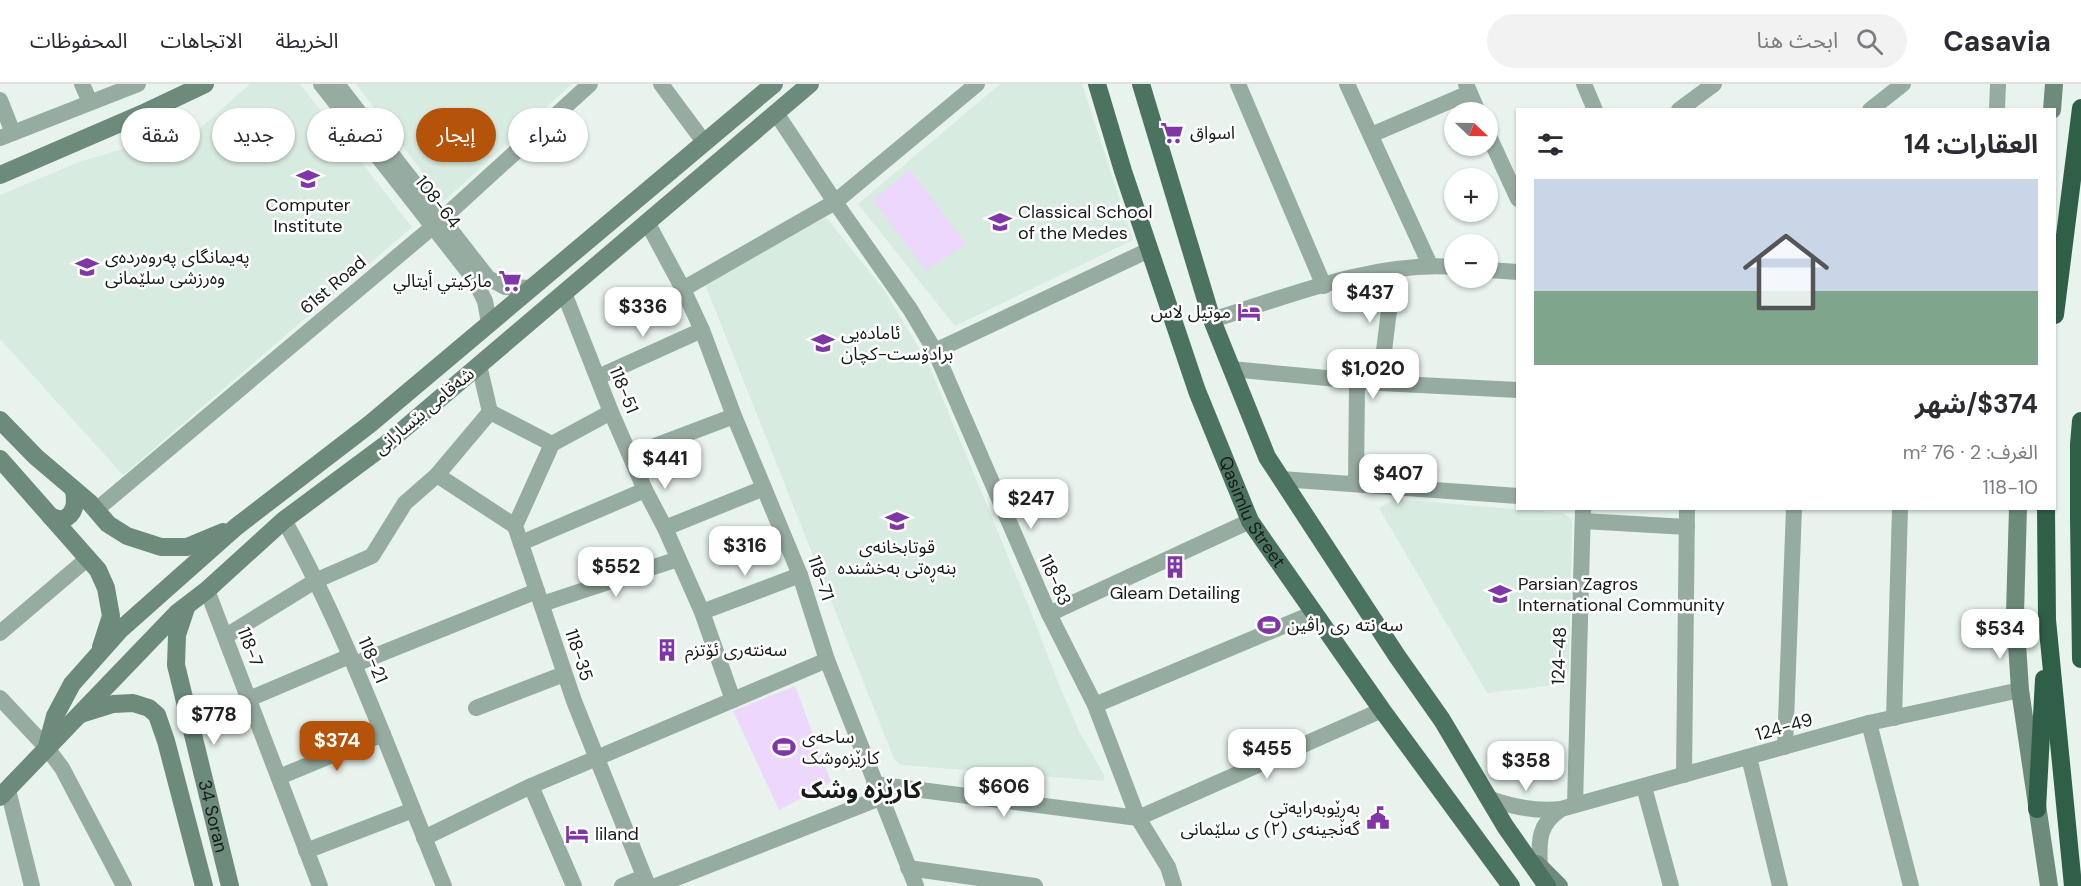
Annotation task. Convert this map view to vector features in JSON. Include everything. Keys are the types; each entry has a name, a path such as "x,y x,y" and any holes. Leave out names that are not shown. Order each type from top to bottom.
{"highway":[{"path":"2056,308 2081,108"},
{"path":"2056,259 2065,240"},
{"path":"2081,421 2081,659"},
{"path":"2037,809 2047,620 2046,510"},
{"path":"2047,620 2073,886"}],"main road":[{"path":"0,175 205,84"},
{"name":"شەقامی بێسارانی","path":"47,748 55,716 72,684 120,630 236,527 370,424 774,84"},
{"name":"شەقامی بێسارانی","path":"4,793 186,606 285,520 385,445 810,84"},
{"name":"Qasimlu Street","path":"1097,84 1149,250 1197,391 1250,521 1382,710 1510,886"},
{"path":"2052,108 2054,84"},
{"path":"1143,86 1212,320 1267,457 1397,656 1443,720 1505,826 1539,871 1559,886"},
{"path":"0,420 108,524 127,536 161,547 187,547 236,527"},
{"path":"370,424 385,445"},
{"path":"0,459 98,570 106,588 111,616 99,654"},
{"path":"51,517 62,520 73,512 76,501 74,490"},
{"path":"2018,510 2015,613 2020,690 2049,886"},
{"name":"34 Soran","path":"186,606 177,635 176,665 230,886"},
{"name":"34 Soran","path":"79,714 113,704 133,703 149,708 157,715 204,886"},
{"path":"170,758 196,747"},
{"path":"1492,860 1505,886"}],"street":[{"path":"82,84 90,102"},
{"path":"0,100 6,135 138,84"},
{"name":"108-64","path":"321,84 339,93 437,223 478,286 489,323"},
{"name":"61st Road","path":"96,510 437,223 590,84"},
{"path":"661,84 704,142"},
{"path":"683,289 835,202 977,84"},
{"path":"1238,84 1324,286"},
{"path":"1347,84 1430,265"},
{"path":"1584,84 1594,108"},
{"path":"1682,108 1714,84"},
{"path":"1997,108 1998,84"},
{"path":"1371,135 1468,88 1474,102"},
{"path":"1874,108 1895,96"},
{"name":"118-83","path":"776,113 910,309 935,351 1049,614 1095,705 1138,818 1168,867 1174,886"},
{"path":"1498,156 1516,195"},
{"name":"118-71","path":"647,222 702,330 734,416 800,574 827,660 912,881"},
{"name":"108-64","path":"437,223 488,278 505,287 532,288"},
{"path":"935,351 1149,250"},
{"path":"1212,320 1324,286 1394,270 1430,265 1444,266"},
{"path":"1380,383 1394,270"},
{"path":"1498,271 1516,272"},
{"name":"118-51","path":"564,293 645,490 666,528 702,612 733,700"},
{"path":"598,377 702,330"},
{"path":"479,365 490,412 552,444"},
{"path":"1231,369 1380,383 1516,390"},
{"path":"1356,484 1357,381"},
{"path":"226,636 315,581 372,556 405,503 437,475 490,412"},
{"path":"437,475 515,526 552,444 612,412"},
{"path":"631,454 734,416"},
{"path":"1281,479 1516,496"},
{"path":"666,528 764,488"},
{"path":"521,543 645,490"},
{"path":"1684,775 1687,510"},
{"path":"1785,747 1794,510"},
{"path":"1894,718 1900,510"},
{"path":"1583,515 1687,527"},
{"name":"124-48","path":"1568,807 1583,515"},
{"name":"118-21","path":"285,520 353,660 444,886"},
{"path":"1049,614 1250,521"},
{"name":"118-35","path":"515,526 564,674 649,883"},
{"path":"0,633 87,559"},
{"path":"249,699 353,660 540,597 678,559"},
{"path":"702,612 800,574"},
{"name":"118-7","path":"207,590 320,886"},
{"path":"1095,705 1314,613"},
{"path":"424,838 531,786 827,660"},
{"path":"476,708 564,674"},
{"name":"124-49","path":"1488,798 1523,809 1542,810 1568,807 1869,723 2020,690"},
{"path":"0,699 47,748 76,791 124,886"},
{"path":"622,886 649,883 877,791 1138,818 1382,710"},
{"path":"1869,723 1911,886"},
{"path":"279,777 383,734"},
{"path":"1749,757 1780,886"},
{"path":"531,786 574,886"},
{"path":"1644,787 1671,886"},
{"path":"4,793 32,886"},
{"path":"1539,871 1542,829 1548,819 1568,807"},
{"path":"306,851 413,810"},
{"path":"912,881 1035,886"}],"shaded area":[{"path":"250,84 300,84 319,108 307,108 307,162 361,162 412,227 123,475 0,339 0,195 79,162 121,150 121,162 200,162 200,128 212,118 212,162 295,162 295,108 223,108"},
{"path":"356,84 572,84 546,108 508,108 508,142 496,153 496,108 416,108 416,162 487,162 444,201 404,148 404,108 374,108"},
{"name":"Classical School of the Medes","path":"1000,84 1082,84 1133,240 955,326 858,204"},
{"path":"910,170 966,244 926,271 873,200"},
{"path":"826,217 884,290 928,363 1058,682 1078,729 1104,775 1104,781 901,765 894,759 705,284"},
{"name":"Parsian Zagros International Community","path":"1395,499 1563,513 1572,519 1569,669 1565,684 1487,693 1379,508"},
{"name":"ساحه‌ی کارێزه‌وشک","path":"795,686 831,782 779,810 733,711"}],"place":[{"name":"اسواق","path":"1172,133"},
{"name":"Computer Institute","path":"308,179"},
{"name":"Classical School of the Medes","path":"1000,222"},
{"name":"پەیمانگای پەروەردەی وەرزشی سلێمانی","path":"87,267"},
{"name":"مارکيتي أيتالي","path":"510,281"},
{"name":"موتيل لاس","path":"1249,312"},
{"name":"ئامادەیی برادۆست-کچان","path":"823,343"},
{"name":"قوتابخانەی بنەڕەتی بەخشندە","path":"897,521"},
{"name":"Gleam Detailing","path":"1175,567"},
{"name":"Parsian Zagros International Community","path":"1500,594"},
{"name":"سه نته رى راڤين","path":"1269,625"},
{"name":"سەنتەری ئۆتزم","path":"667,650"},
{"name":"ساحه‌ی کارێزه‌وشک","path":"784,747"},
{"name":"بەڕێوبەرایەتی گەنجینەی (۲) ی سلێمانی","path":"1378,818"},
{"name":"liland","path":"577,834"}],"district":[{"name":"کارێزە وشک","path":"861,789"}]}
